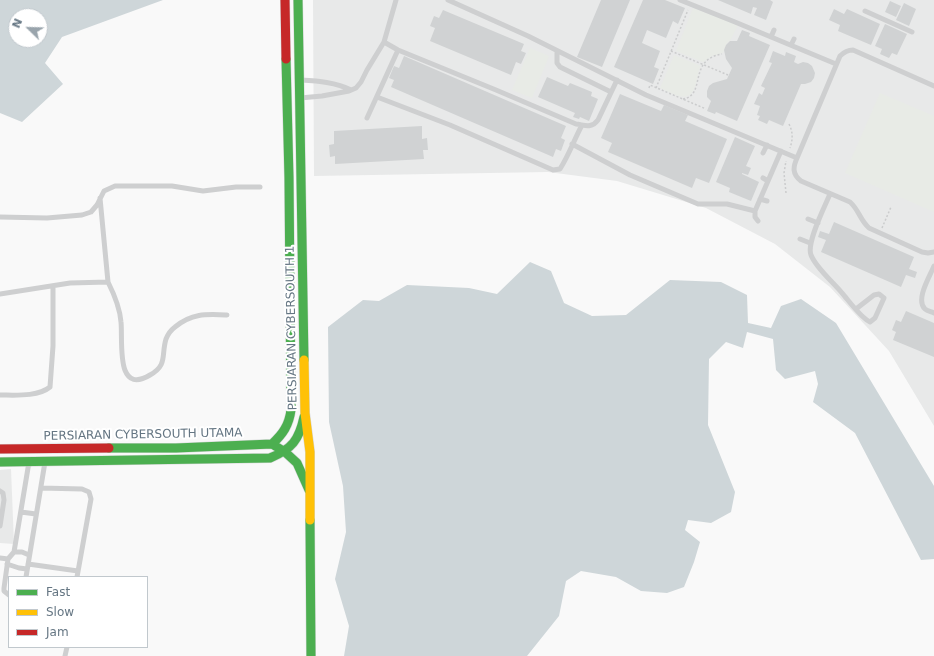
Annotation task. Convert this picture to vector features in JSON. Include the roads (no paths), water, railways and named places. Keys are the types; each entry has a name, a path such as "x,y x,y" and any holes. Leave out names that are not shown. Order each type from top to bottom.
{"street":[{"name":"PERSIARAN CYBERSOUTH 1","path":"272,444 287,428 290,421 291,410 285,0"},
{"name":"PERSIARAN CYBERSOUTH 1","path":"298,0 305,413 309,430 311,474 311,656"},
{"path":"285,452 294,443 301,431 305,413"},
{"path":"272,444 285,452 297,463 310,492"},
{"name":"PERSIARAN CYBERSOUTH UTAMA","path":"0,449 176,448 272,444"},
{"name":"PERSIARAN CYBERSOUTH UTAMA","path":"0,462 270,458 285,452"}],"lane":[{"path":"287,98 322,96 356,88 384,42 396,0"},
{"path":"450,0 528,36 646,95 797,158"},
{"path":"680,0 836,64"},
{"path":"864,11 912,32"},
{"path":"771,37 774,30"},
{"path":"791,45 794,39"},
{"path":"384,42 398,50 489,86 576,124 590,127 595,125 617,80"},
{"path":"811,53 814,47"},
{"path":"368,118 398,50"},
{"path":"934,86 901,69 853,50 848,50 840,56 836,64 794,164 794,172 796,177 801,181 850,202 857,208 862,222 869,228 922,252 934,254"},
{"path":"557,51 557,63 560,67 611,92"},
{"path":"287,80 333,84 351,90"},
{"path":"377,97 450,125 553,170 560,170 582,125"},
{"path":"572,144 630,175 698,204 727,204 755,211"},
{"path":"763,153 767,145"},
{"path":"758,221 755,217 755,211 781,151"},
{"path":"763,178 768,181"},
{"path":"0,217 47,218 82,215 91,212 97,205 106,189 115,186 172,186 203,191 236,187 260,187"},
{"path":"830,194 810,243 810,253 815,262 856,309 867,321 870,322 875,318 884,298 879,294 874,295 856,309"},
{"path":"100,198 108,282 115,296 121,321 121,342 124,371 128,376 134,380 141,380 159,370 162,364 168,333 189,317 196,315 227,315"},
{"path":"760,199 766,201"},
{"path":"808,219 818,223"},
{"path":"800,239 810,243"},
{"path":"934,266 922,294 921,302 925,309 934,313"},
{"path":"0,294 70,283 108,282"},
{"path":"0,395 29,394 45,391 50,387 53,346 53,286"},
{"path":"8,594 4,591 4,588 8,561 14,552 30,461"},
{"path":"26,576 46,461"},
{"path":"0,558 19,568 27,566 78,574 91,499 89,492 82,489 41,488"},
{"path":"0,491 3,492 4,500 0,526"},
{"path":"21,512 36,514"},
{"path":"14,552 22,552 29,555"}]}
